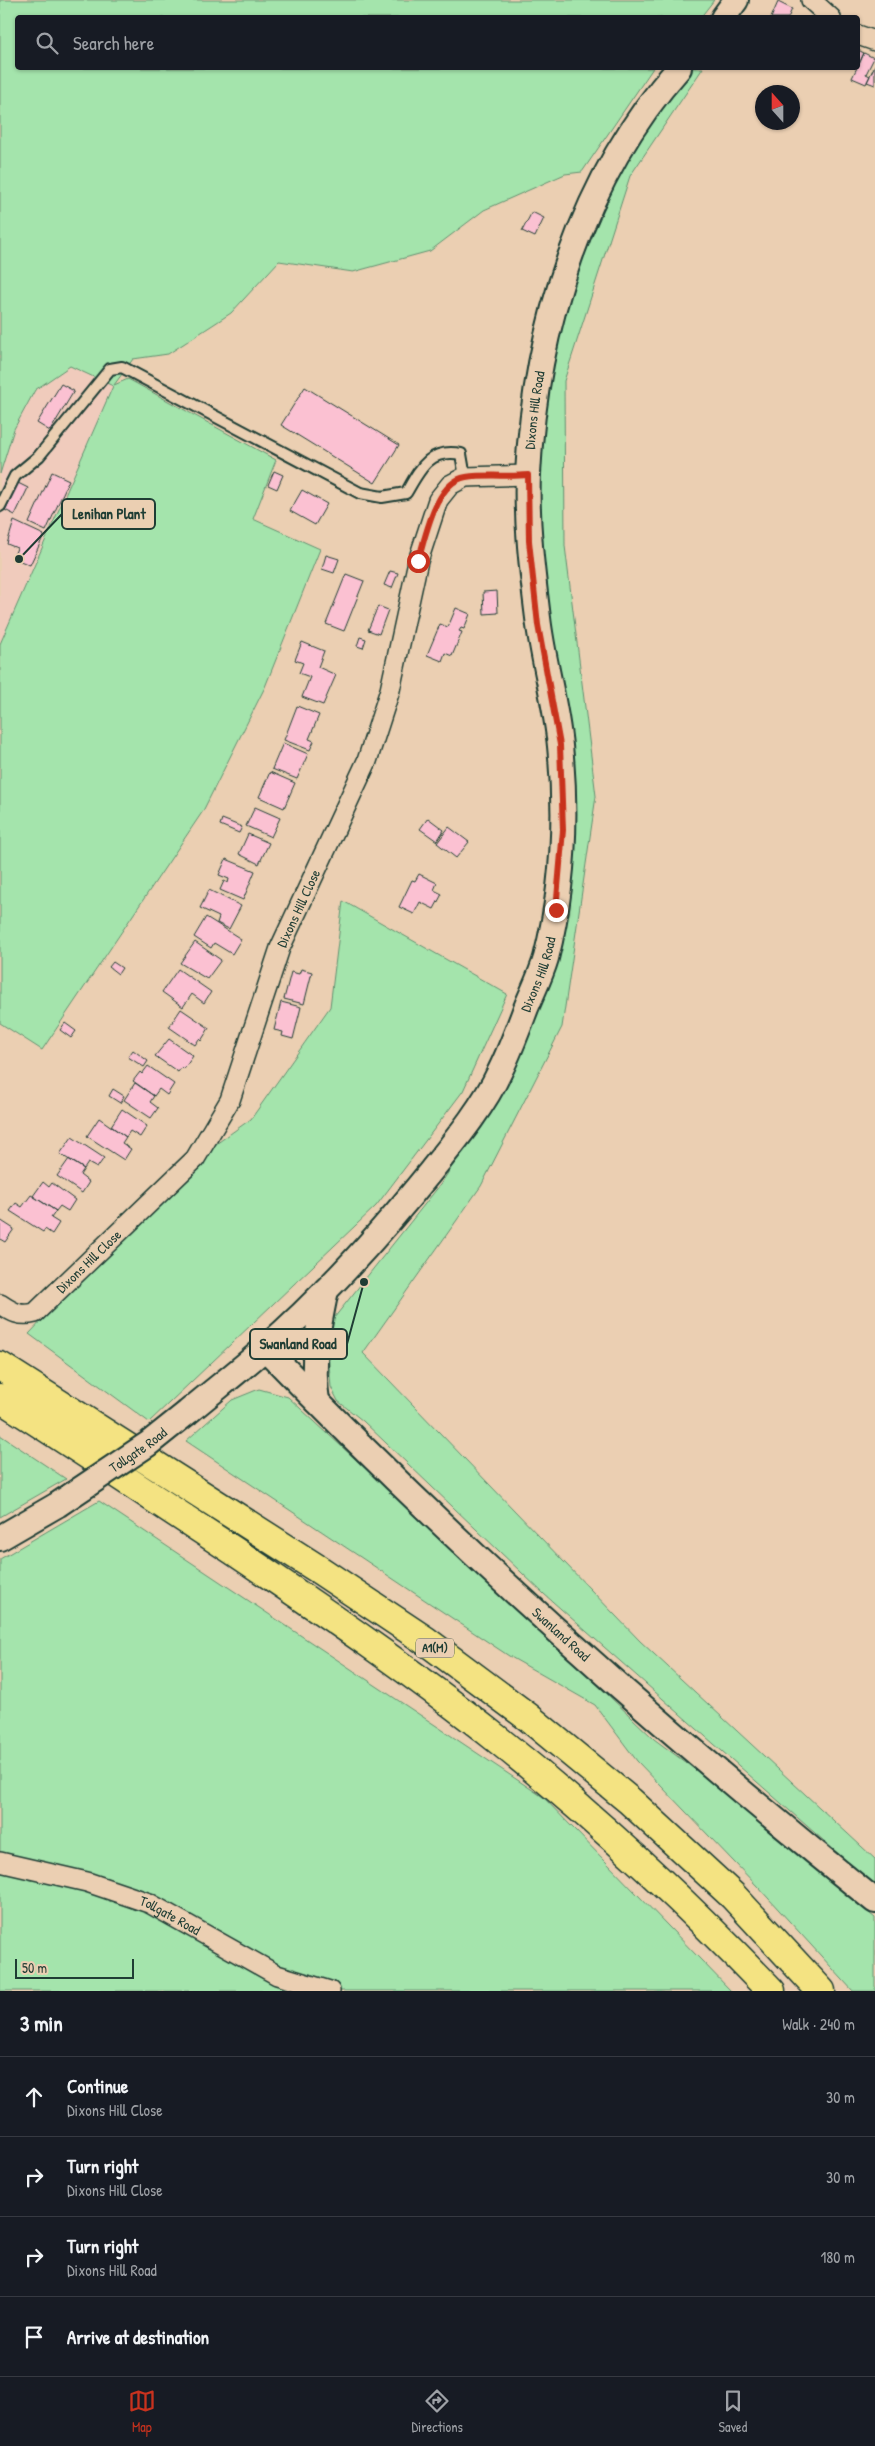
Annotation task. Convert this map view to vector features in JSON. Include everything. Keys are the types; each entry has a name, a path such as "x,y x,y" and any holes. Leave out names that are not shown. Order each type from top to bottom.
{"highway":[{"name":"A1(M)","path":"0,1366 326,1574 426,1641 528,1716 630,1801 733,1896 821,1991"},
{"name":"A1(M)","path":"0,1398 297,1594 410,1673 497,1739 615,1838 709,1927 771,1991"}],"street":[{"path":"725,15 736,0"},
{"path":"811,0 828,15"},
{"path":"860,36 875,41"},
{"name":"Dixons Hill Road","path":"265,1348 326,1290 400,1209 456,1139 499,1074 545,961 556,910 563,830 560,745 538,625 529,541 528,475 534,408 546,344 561,283 576,240 609,169 634,124 677,70"},
{"path":"465,477 528,475"},
{"name":"Dixons Hill Close","path":"0,1304 14,1313 25,1316 35,1313 195,1159 230,1100 280,948 367,761 390,690 418,561 438,500 450,485 465,477"},
{"path":"317,1401 314,1376 314,1350 326,1290"},
{"name":"Swanland Road","path":"265,1348 392,1475 628,1693 791,1833 875,1901"},
{"name":"Tollgate Road","path":"0,1538 57,1505 125,1460 188,1412 265,1348"},
{"name":"Tollgate Road","path":"0,1862 87,1882 149,1903 277,1975 330,1991"}],"lane":[{"path":"0,506 15,476 39,456 110,369 122,368 360,493 382,497 406,493 419,470 435,454 449,452 461,454 465,477"}],"shaded area":[{"path":"70,366 113,386 0,644 0,474 14,429 35,390"}],"green space":[{"path":"0,0 714,0 702,15 15,15 15,70 652,70 582,172 565,174 484,210 430,251 353,272 279,261 231,313 168,354 133,359 114,385 128,379 276,460 253,519 320,549 265,687 203,811 42,1050 0,1023 0,644 113,386 70,366 35,390 14,429 0,474"},
{"path":"687,70 702,70 630,176 564,381 565,546 596,796 562,1027 481,1186 363,1353 640,1641 875,1859 875,1886 544,1594 363,1421 338,1401 331,1387 327,1341 334,1318 440,1185 506,1084 559,936 550,644 536,483 540,406 579,245 611,178"},
{"path":"343,901 507,994 463,1091 376,1206 149,1422 29,1334 195,1159 251,1119 330,1007"},
{"path":"259,1389 288,1397 538,1628 654,1739 709,1780 875,1918 875,1991 853,1991 758,1887 637,1761 595,1705 509,1656 186,1441 232,1400"},
{"path":"0,1435 66,1479 0,1517"},
{"path":"99,1501 543,1797 731,1991 0,1991 0,1559"}],"building":[{"path":"778,2 792,9 789,15 772,15"},
{"path":"860,51 864,53 860,62"},
{"path":"864,53 874,58 866,74 870,76 866,84 852,78 856,70 860,70 860,61"},
{"path":"875,65 875,85 867,82"},
{"path":"532,212 544,218 535,237 522,231"},
{"path":"61,384 74,391 50,431 37,423"},
{"path":"305,387 399,445 375,483 281,425"},
{"path":"274,471 283,475 277,489 268,485"},
{"path":"52,472 69,480 46,531 29,523"},
{"path":"18,483 28,488 15,515 5,510"},
{"path":"302,490 327,504 315,525 290,511"},
{"path":"14,521 44,535 30,565 13,558 17,548 7,544"},
{"path":"326,555 339,559 334,573 322,569"},
{"path":"390,571 398,573 392,588 384,585"},
{"path":"346,574 364,581 344,631 326,624"},
{"path":"497,591 498,613 484,614 483,592"},
{"path":"378,606 388,610 379,634 368,630"},
{"path":"456,608 470,614 464,629 461,628 459,631 462,632 452,656 445,653 442,661 427,655 440,624 448,627"},
{"path":"360,637 366,639 363,648 357,646"},
{"path":"302,642 324,651 318,667 336,675 323,705 302,697 310,677 299,673 303,663 295,660"},
{"path":"297,706 319,715 309,739 314,741 310,750 284,740"},
{"path":"283,743 308,754 297,779 272,769"},
{"path":"270,772 295,783 284,808 259,797"},
{"path":"255,807 280,818 271,837 246,826"},
{"path":"428,818 444,830 437,841 420,829"},
{"path":"222,819 242,827 239,833 220,825"},
{"path":"449,827 469,842 456,858 437,843"},
{"path":"248,834 269,843 259,864 239,854"},
{"path":"226,859 255,871 243,900 220,890 224,881 228,883 229,879 219,875"},
{"path":"419,874 437,883 434,890 442,894 434,909 420,902 414,914 399,907 412,880 415,881"},
{"path":"209,890 241,906 229,929 217,923 219,917 200,908"},
{"path":"206,917 241,939 232,954 214,943 211,948 194,937"},
{"path":"195,942 221,960 207,979 180,963"},
{"path":"113,962 122,968 118,974 109,967"},
{"path":"178,969 211,992 204,1003 192,994 183,1007 162,992"},
{"path":"301,969 312,972 304,1004 284,999 291,972 299,974"},
{"path":"281,1002 301,1007 293,1039 282,1036 283,1032 274,1030"},
{"path":"181,1009 209,1028 201,1041 199,1039 195,1045 169,1027"},
{"path":"65,1023 76,1031 71,1038 60,1030"},
{"path":"169,1039 193,1056 184,1069 182,1067 178,1072 155,1056"},
{"path":"133,1050 148,1061 144,1067 128,1057"},
{"path":"148,1066 174,1084 167,1095 159,1089 154,1096 133,1081"},
{"path":"135,1083 154,1096 150,1102 158,1108 151,1118 124,1100"},
{"path":"113,1089 124,1096 120,1103 109,1096"},
{"path":"122,1109 147,1126 140,1137 130,1131 126,1137 111,1126"},
{"path":"99,1118 126,1137 122,1143 131,1149 124,1160 87,1136"},
{"path":"72,1137 104,1158 97,1168 88,1163 84,1169 60,1154"},
{"path":"69,1159 84,1169 80,1175 89,1182 82,1193 57,1176"},
{"path":"43,1182 49,1187 52,1183 75,1200 68,1211 60,1206 56,1211 33,1196"},
{"path":"31,1195 56,1211 51,1218 59,1223 52,1234 45,1229 43,1232 10,1211 16,1203 22,1207"},
{"path":"0,1220 14,1229 5,1242 0,1239"}],"place":[{"name":"Lenihan Plant","path":"19,559"},
{"name":"Swanland Road","path":"364,1282"}],"route":[{"path":"418,561 438,500 450,485 465,477 528,475 529,541 538,625 560,745 563,830 556,910"}]}
